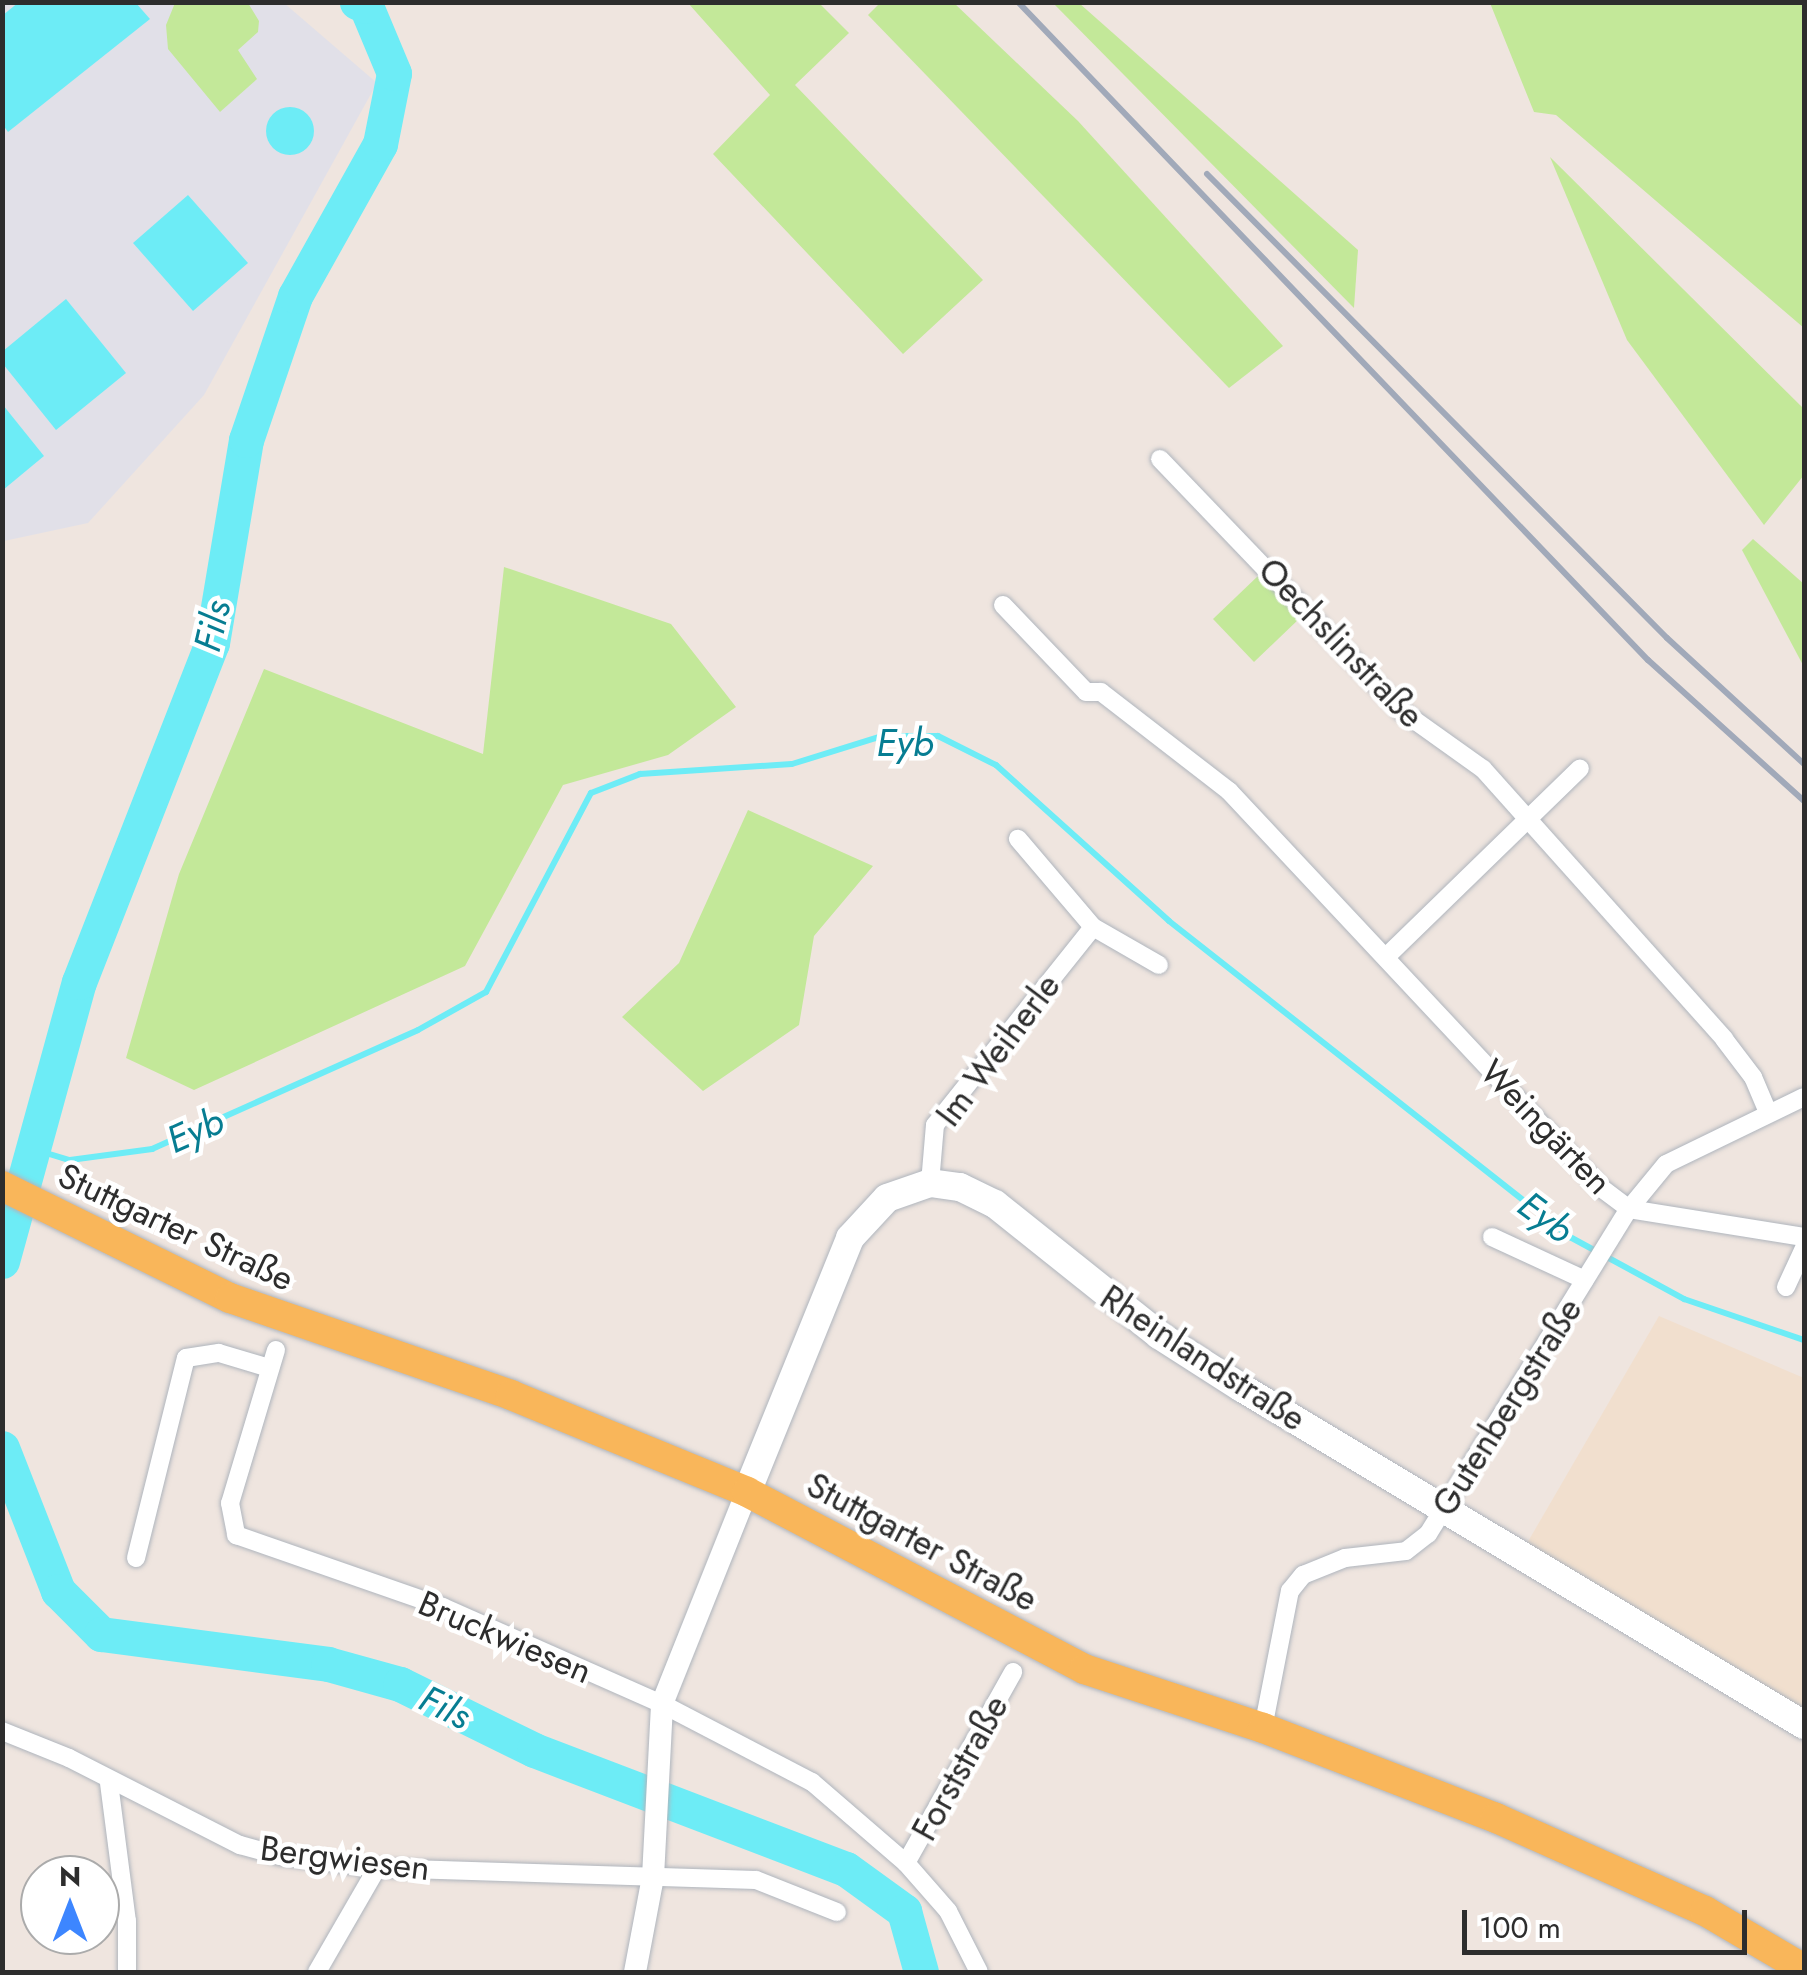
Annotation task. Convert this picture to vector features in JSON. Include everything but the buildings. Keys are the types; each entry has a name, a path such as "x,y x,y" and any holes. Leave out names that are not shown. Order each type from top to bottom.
{"main road":[{"path":"746,1492 850,1238 887,1198 930,1183"},
{"name":"Rheinlandstraße","path":"930,1183 960,1187 995,1204 1159,1335 1804,1725"},
{"name":"Stuttgarter Straße","path":"2,1186 230,1298 511,1395 746,1492 1084,1668 1263,1728 1454,1800 1704,1910 1804,1970"}],"street":[{"name":"Oechslinstraße","path":"1160,459 1403,712 1484,769 1724,1040 1753,1076 1768,1112"},
{"name":"Weingärten","path":"1003,606 1086,692 1101,692 1228,791 1387,956 1624,1216 1804,1238"},
{"path":"1387,956 1580,768"},
{"path":"1018,839 1093,928 1160,964"},
{"name":"Im Weiherle","path":"930,1183 935,1124 1093,928"},
{"name":"Gutenbergstraße","path":"1263,1728 1290,1592 1303,1575 1345,1558 1406,1552 1443,1510 1624,1216 1666,1164 1804,1097"},
{"path":"1492,1237 1588,1275"},
{"path":"1786,1287 1804,1248"},
{"name":"Bruckwiesen","path":"136,1558 186,1358 219,1354 273,1359 230,1502 236,1535 443,1607 662,1704 812,1782 906,1863 948,1911 979,1972"},
{"path":"636,1972 653,1876 662,1704 746,1492"},
{"name":"Forststraße","path":"906,1863 1013,1672"},
{"name":"Bergwiesen","path":"2,1731 69,1758 109,1783 240,1846 378,1868 756,1880 837,1912"},
{"path":"109,1783 127,1921 126,1972"},
{"path":"317,1972 378,1868"}],"shaded area":[{"path":"2,3 284,3 377,83 204,395 88,523 4,541"},
{"path":"1659,1316 1804,1378 1804,1709 1526,1545"}],"green space":[{"path":"881,2 954,3 1078,121 1283,346 1229,388 868,15"},
{"path":"175,3 248,3 259,21 258,32 238,50 257,79 220,112 168,49 166,25"},
{"path":"688,3 819,3 849,33 795,85 983,280 903,354 713,154 770,95"},
{"path":"1053,3 1079,3 1358,250 1354,308"},
{"path":"1490,3 1804,3 1804,328 1556,115 1534,112"},
{"path":"1550,157 1804,409 1804,475 1764,525 1627,340"},
{"path":"1753,539 1804,584 1804,667 1742,550"},
{"path":"504,567 671,624 736,707 668,755 563,785 465,966 194,1090 126,1058 179,874 264,669 483,754"},
{"path":"1259,575 1300,618 1254,662 1213,619"},
{"path":"748,810 873,866 814,936 799,1025 703,1091 622,1017 679,963"}],"water":[{"path":"19,2 136,3 150,19 8,132 3,125 3,15"},
{"path":"290,107 307,114 314,131 307,148 290,155 273,148 266,131 273,114"},
{"path":"188,195 248,263 193,311 133,243"},
{"path":"66,299 126,373 56,430 3,364 3,351"},
{"path":"3,405 44,456 2,490"}],"waterway":[{"name":"Fils","path":"2,1261 79,982 212,643 246,440 295,296 380,144 394,73 366,6 357,2"},
{"name":"Eyb","path":"33,1149 70,1160 152,1149 418,1030 486,992 591,793 640,774 792,764 882,736 938,736 996,765 1169,921 1570,1237 1684,1299 1804,1340"},
{"name":"Fils","path":"2,1448 58,1591 101,1634 328,1664 400,1684 534,1750 846,1869 904,1911 921,1972"}],"railway":[{"path":"1018,2 1648,660 1804,801"},
{"path":"1207,174 1667,638 1804,764"}]}
